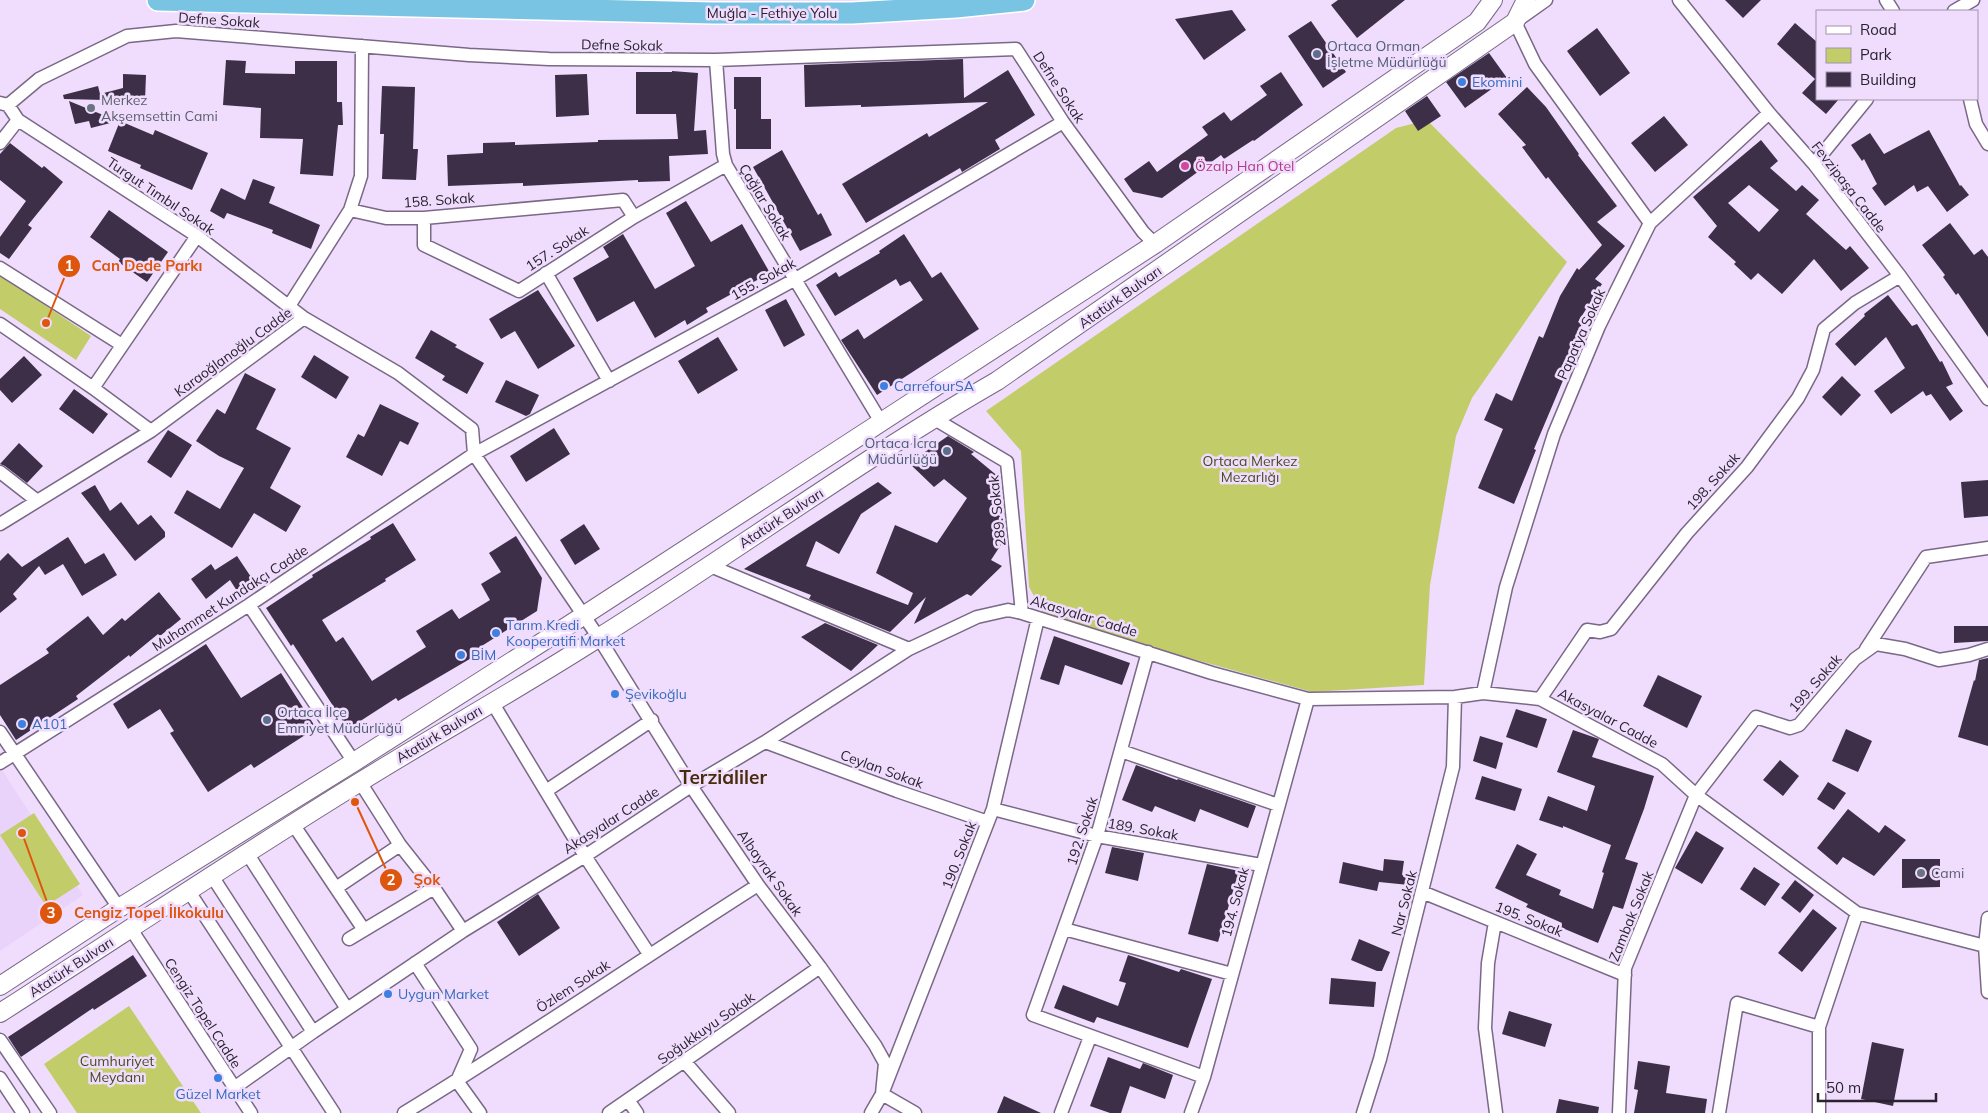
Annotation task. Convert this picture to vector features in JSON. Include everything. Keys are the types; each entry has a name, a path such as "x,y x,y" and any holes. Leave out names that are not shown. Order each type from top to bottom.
{"highway":[{"name":"Muğla - Fethiye Yolu","path":"158,0 694,12 852,13 956,7 1024,0"}],"main road":[{"name":"Atatürk Bulvarı","path":"0,986 119,908 354,762 583,616 1155,244 1477,22 1493,0"},
{"path":"1515,22 1526,0"},
{"name":"Atatürk Bulvarı","path":"0,1013 188,890 360,782 599,638 933,418 998,382 1515,22"}],"street":[{"name":"Atatürk Bulvarı","path":"1515,22 1546,0"},
{"name":"Fevzipaşa Cadde","path":"1679,0 1769,113 1814,164 1900,276 1988,399"},
{"path":"1956,10 1972,0"},
{"path":"1515,22 1535,64 1650,224 1769,113"},
{"name":"Defne Sokak","path":"4,104 39,79 127,36 176,31 469,55 531,58 716,60 1016,49 1063,122 1143,232 1155,244"},
{"path":"288,306 350,210 361,176 362,46"},
{"name":"Çağlar Sokak","path":"716,60 723,154 726,166 881,422"},
{"path":"1814,164 1866,100"},
{"path":"1970,100 1976,124 1988,144"},
{"name":"Turgut Tımbıl Sokak","path":"4,104 18,120 197,236 304,318"},
{"path":"1976,124 1988,117"},
{"path":"0,143 18,120"},
{"name":"155. Sokak","path":"474,454 794,280 1063,122"},
{"name":"157. Sokak","path":"424,218 424,245 519,291 634,217 726,166"},
{"name":"158. Sokak","path":"350,210 386,218 424,218 623,200 634,217"},
{"name":"Papatya Sokak","path":"1483,693 1506,587 1554,434 1599,326 1650,224"},
{"path":"93,388 197,236"},
{"path":"0,268 122,344"},
{"path":"546,273 609,381"},
{"name":"198. Sokak","path":"1540,699 1587,630 1600,632 1611,629 1687,533 1753,459 1802,391 1813,370 1824,329 1855,302 1900,276"},
{"name":"Karaoğlanoğlu Cadde","path":"0,524 36,500 151,431 304,318 398,373 472,429 474,454 599,638"},
{"path":"0,324 93,388 151,431"},
{"name":"289. Sokak","path":"933,418 1007,462 1022,613"},
{"name":"Muhammet Kundakçı Cadde","path":"0,763 249,604 474,454"},
{"path":"0,472 36,500"},
{"path":"1864,653 1926,557 1988,548"},
{"path":"708,566 909,649"},
{"path":"249,604 354,762"},
{"name":"Akasyalar Cadde","path":"234,1088 313,1032 463,931 585,856 691,786 766,742 909,649 977,617 1008,610 1212,673 1308,699 1455,697 1483,693 1540,699 1662,764 1696,795 1856,913 1985,946"},
{"name":"190. Sokak","path":"871,1113 882,1094 993,809 1038,618"},
{"name":"Albayrak Sokak","path":"599,638 652,720 691,786 758,885 820,967 875,1045 885,1064 882,1094"},
{"name":"199. Sokak","path":"1696,795 1756,717 1790,728 1799,724 1855,659 1876,644 1905,649 1939,660 1969,655 1988,649"},
{"name":"192. Sokak","path":"1090,1036 1033,1015 1097,836 1148,652"},
{"name":"Nar Sokak","path":"1363,1113 1380,1059 1453,767 1455,697"},
{"name":"194. Sokak","path":"1191,1113 1204,1077 1308,699"},
{"path":"492,702 585,856 649,954"},
{"path":"546,791 652,720"},
{"path":"0,732 119,908"},
{"name":"Ceylan Sokak","path":"766,742 897,791 988,822"},
{"path":"1121,751 1278,805"},
{"path":"360,782 400,845 434,888 463,931"},
{"name":"Zambak Sokak","path":"1619,1113 1625,968 1696,795"},
{"name":"189. Sokak","path":"993,809 1097,836 1261,865"},
{"path":"293,824 364,930"},
{"path":"336,888 400,845"},
{"path":"247,853 347,1009"},
{"path":"212,876 313,1032"},
{"name":"Özlem Sokak","path":"404,1113 457,1081 649,954 758,885"},
{"path":"350,939 434,888"},
{"path":"188,890 334,1113"},
{"name":"195. Sokak","path":"1422,892 1625,975"},
{"path":"1819,1113 1818,1027 1856,913"},
{"path":"1494,922 1488,963 1485,1028 1496,1113"},
{"path":"1987,927 1985,946 1988,992"},
{"name":"Cengiz Topel Cadde","path":"131,929 251,1113"},
{"path":"1064,929 1232,974"},
{"path":"415,963 472,1049 457,1081 480,1113"},
{"name":"Soğukkuyu Sokak","path":"609,1113 820,967"},
{"path":"1719,1113 1737,1003 1818,1027"},
{"path":"1062,1113 1090,1036 1204,1077"},
{"path":"0,1040 50,1113"},
{"path":"685,1062 729,1113"},
{"path":"23,1074 3,1082 23,1113"},
{"path":"882,1094 915,1113"},
{"path":"628,1100 637,1113"}],"shaded area":[{"path":"2,770 83,895 0,951 0,772"}],"green space":[{"name":"Ortaca Merkez Mezarlığı","path":"1427,120 1567,262 1472,398 1456,436 1430,585 1424,685 1312,692 1092,631 1048,622 1029,587 1021,451 986,411 1396,128"},
{"path":"0,275 91,336 76,360 0,309"},
{"path":"34,813 80,884 46,906 0,835"},
{"name":"Cumhuriyet Meydanı","path":"129,1006 201,1113 77,1113 44,1064"}],"building":[{"path":"1338,0 1405,0 1357,38 1331,5"},
{"path":"1725,0 1761,0 1743,18"},
{"path":"1232,10 1246,30 1204,60 1175,19"},
{"name":"Ortaca Orman İşletme Müdürlüğü","path":"1311,21 1346,72 1323,88 1288,36"},
{"path":"1795,23 1816,41 1816,100 1838,100 1826,114 1802,93 1815,79 1777,44"},
{"path":"1597,28 1630,73 1600,96 1567,51"},
{"path":"1489,53 1507,78 1465,108 1446,82"},
{"path":"963,59 964,98 1008,70 1035,115 995,140 1000,149 962,172 960,168 866,223 842,184 927,133 929,137 988,102 861,107 861,105 805,107 804,65"},
{"path":"226,60 246,61 245,73 295,74 295,61 337,61 337,102 342,102 343,125 338,125 333,176 300,174 303,139 260,138 261,108 223,105"},
{"path":"672,71 698,73 694,131 706,130 708,154 669,156 670,181 638,182 638,180 523,186 523,183 448,186 447,155 483,153 483,143 515,142 515,145 598,142 598,140 678,139 676,114 636,114 636,72"},
{"path":"1281,72 1303,105 1254,141 1224,159 1221,155 1162,198 1133,192 1124,179 1149,161 1157,172 1208,135 1202,127 1224,112 1231,121 1267,95 1260,86"},
{"path":"123,74 146,75 145,101 64,99 63,95 98,86 100,94 123,88"},
{"path":"587,74 589,115 556,117 555,75"},
{"path":"734,77 761,77 761,119 771,119 771,149 736,149"},
{"path":"382,86 415,87 413,149 418,149 416,180 382,179 384,134 380,134"},
{"path":"1527,87 1546,107 1578,155 1617,206 1597,222 1625,246 1595,279 1602,284 1578,322 1582,324 1571,351 1575,352 1534,449 1536,450 1514,504 1478,488 1503,429 1484,420 1496,393 1512,401 1539,336 1543,338 1560,296 1577,268 1579,270 1602,245 1548,177 1546,179 1522,147 1526,145 1498,114"},
{"path":"1427,96 1441,116 1418,131 1405,111"},
{"path":"69,101 118,121 91,128 89,121 75,124"},
{"path":"1664,116 1688,145 1655,172 1631,143"},
{"path":"120,121 153,135 155,130 208,153 192,190 140,168 141,165 108,151"},
{"path":"1929,130 1960,186 1969,195 1947,212 1928,186 1917,192 1914,185 1885,206 1872,188 1877,184 1864,159 1862,161 1851,145 1870,133 1884,154"},
{"path":"1761,140 1778,161 1770,168 1796,191 1802,185 1819,200 1806,214 1846,250 1850,246 1869,268 1841,291 1814,259 1782,294 1758,273 1751,280 1734,264 1736,262 1708,237 1717,226 1693,197","holes":["1749,185 1779,210 1759,232 1728,203"]},
{"path":"10,143 42,168 44,166 63,182 28,225 32,228 9,259 0,253 0,237 26,201 0,180 0,154"},
{"path":"782,150 818,215 821,213 832,235 800,251 753,167"},
{"path":"253,179 275,187 269,203 320,225 311,249 272,233 273,230 227,213 224,219 210,211 221,188 245,200"},
{"path":"686,201 711,242 742,224 770,273 706,308 708,312 687,325 685,320 655,338 634,301 597,322 573,278 609,257 603,247 623,234 655,289 695,266 666,213"},
{"path":"109,210 168,252 147,282 118,262 120,259 90,237"},
{"path":"1950,223 1974,255 1982,249 1988,257 1988,337 1958,293 1956,295 1943,277 1945,275 1922,245"},
{"path":"904,234 932,278 941,272 979,329 877,395 841,340 858,329 864,339 923,300 910,281 900,286 896,279 835,316 816,285 836,272 839,277 880,253 879,251"},
{"path":"538,290 575,346 538,369 515,331 501,339 489,319"},
{"path":"1888,295 1912,326 1917,324 1940,362 1942,361 1953,384 1946,387 1963,411 1950,421 1931,394 1926,396 1923,391 1891,414 1874,391 1905,368 1886,337 1855,366 1835,344 1865,316 1864,314"},
{"path":"786,299 805,335 784,347 765,310"},
{"path":"431,330 457,345 455,347 484,363 467,394 442,380 445,376 415,358"},
{"path":"718,337 738,370 698,394 678,361"},
{"path":"314,355 349,377 336,399 301,377"},
{"path":"24,356 42,375 12,403 0,390 0,379"},
{"path":"245,373 276,389 256,429 291,448 270,488 301,506 286,532 254,513 232,548 174,513 187,490 220,509 244,468 219,456 196,441 217,409 225,414"},
{"path":"1842,376 1861,395 1841,416 1822,397"},
{"path":"506,380 539,395 530,414 526,416 495,402"},
{"path":"74,389 108,414 93,434 59,409"},
{"path":"380,404 419,423 408,445 400,441 382,476 346,457 358,434 364,437"},
{"path":"554,428 570,454 526,482 510,456"},
{"path":"168,430 192,445 171,478 147,462"},
{"path":"948,436 974,452 971,454 1000,478 1000,530 1006,534 1006,537 991,560 1002,566 971,596 967,594 914,624 926,597 890,632 809,599 811,595 744,569 878,482 892,493 861,514 839,554 816,541 806,566 908,605 913,593 876,573 895,525 937,543 967,498 944,479 934,487 909,463"},
{"path":"19,443 43,466 27,483 0,464"},
{"path":"1988,480 1988,516 1964,518 1961,482"},
{"path":"95,485 110,511 121,502 138,525 151,515 165,532 165,537 135,561 81,493"},
{"path":"393,523 416,560 385,579 386,581 322,620 336,642 343,637 372,681 426,647 416,631 452,609 459,619 490,600 481,584 501,572 489,553 516,536 542,578 537,611 477,649 480,653 398,701 396,698 348,729 293,644 291,646 266,608 313,577 312,575 371,539 370,537"},
{"path":"584,524 600,549 575,565 560,540"},
{"path":"68,537 85,564 104,553 117,575 82,596 63,564 45,575 39,566 13,594 17,599 0,613 0,561 8,553 22,567"},
{"path":"237,556 253,580 237,591 230,580 206,599 191,579 211,564 215,570"},
{"path":"159,592 181,619 160,636 158,634 130,657 129,655 76,696 78,699 16,740 0,715 0,685 49,653 46,649 88,616 103,635 122,618 125,621"},
{"path":"825,623 878,645 851,671 801,637"},
{"path":"1954,626 1988,626 1988,641 1954,643"},
{"path":"1054,636 1130,663 1122,685 1065,665 1059,685 1040,679"},
{"path":"206,644 241,698 281,673 316,728 254,768 251,764 208,792 170,733 174,731 160,709 128,729 113,704"},
{"path":"1988,658 1988,746 1958,737 1975,681 1979,660"},
{"path":"1658,675 1702,696 1687,728 1643,706"},
{"path":"1516,709 1547,719 1537,748 1506,737"},
{"path":"1846,729 1872,741 1858,772 1832,761"},
{"path":"1573,730 1599,739 1592,757 1654,776 1625,859 1638,863 1623,909 1613,906 1598,943 1560,927 1562,923 1526,907 1528,904 1495,888 1517,844 1537,854 1526,875 1561,890 1559,895 1593,909 1611,845 1563,826 1563,828 1539,820 1548,796 1587,811 1595,786 1557,772"},
{"path":"1480,736 1503,743 1496,769 1473,761"},
{"path":"1780,760 1799,776 1783,796 1763,780"},
{"path":"1136,765 1256,806 1248,828 1200,809 1195,822 1155,806 1152,812 1122,800"},
{"path":"1482,776 1522,789 1515,811 1475,799"},
{"path":"1828,782 1846,793 1834,810 1817,799"},
{"path":"1848,809 1879,833 1885,825 1906,840 1874,876 1843,857 1837,865 1817,848"},
{"path":"1696,831 1724,848 1702,884 1675,868"},
{"path":"1112,847 1144,853 1138,881 1105,873"},
{"path":"1384,859 1404,861 1402,875 1410,876 1409,885 1379,882 1377,891 1339,883 1343,862 1383,871"},
{"name":"Cami","path":"1902,859 1940,859 1940,887 1902,888"},
{"path":"1207,864 1239,871 1218,942 1188,934"},
{"path":"1754,867 1780,884 1765,906 1740,889"},
{"path":"1795,880 1814,895 1800,913 1781,898"},
{"path":"538,894 560,928 519,956 497,922"},
{"path":"1813,909 1837,928 1802,972 1778,953"},
{"path":"1359,939 1390,952 1382,971 1377,971 1351,960"},
{"path":"133,955 147,976 94,1010 93,1008 21,1057 8,1037"},
{"path":"1128,955 1179,972 1181,969 1212,979 1188,1048 1097,1017 1094,1023 1054,1008 1063,985 1118,1006 1126,983 1119,981"},
{"path":"1331,978 1376,982 1374,1007 1329,1004"},
{"path":"1509,1011 1552,1024 1545,1047 1502,1034"},
{"path":"1872,1042 1904,1049 1893,1106 1861,1099"},
{"path":"1108,1057 1140,1069 1143,1063 1173,1075 1165,1099 1130,1086 1121,1113 1110,1113 1090,1106"},
{"path":"1638,1061 1670,1066 1666,1093 1707,1099 1705,1113 1634,1113 1638,1090 1634,1089"},
{"path":"1004,1096 1041,1113 997,1113"},
{"path":"1559,1099 1599,1107 1598,1113 1556,1113"}],"place":[{"name":"Ortaca Orman İşletme Müdürlüğü","path":"1317,54"},
{"name":"Ekomini","path":"1462,82"},
{"name":"Merkez Akşemsettin Cami","path":"91,108"},
{"name":"Özalp Han Otel","path":"1185,166"},
{"name":"Can Dede Parkı","path":"46,323"},
{"name":"CarrefourSA","path":"884,386"},
{"name":"Ortaca İcra Müdürlüğü","path":"947,451"},
{"name":"Tarım Kredi Kooperatifi Market","path":"496,633"},
{"name":"BİM","path":"461,655"},
{"name":"Şevikoğlu","path":"615,694"},
{"name":"Ortaca İlçe Emniyet Müdürlüğü","path":"267,720"},
{"name":"A101","path":"22,724"},
{"name":"Şok","path":"355,802"},
{"name":"Cengiz Topel İlkokulu","path":"22,833"},
{"name":"Cami","path":"1921,873"},
{"name":"Uygun Market","path":"388,994"},
{"name":"Güzel Market","path":"218,1078"}],"district":[{"name":"Terzialiler","path":"723,777"}]}
